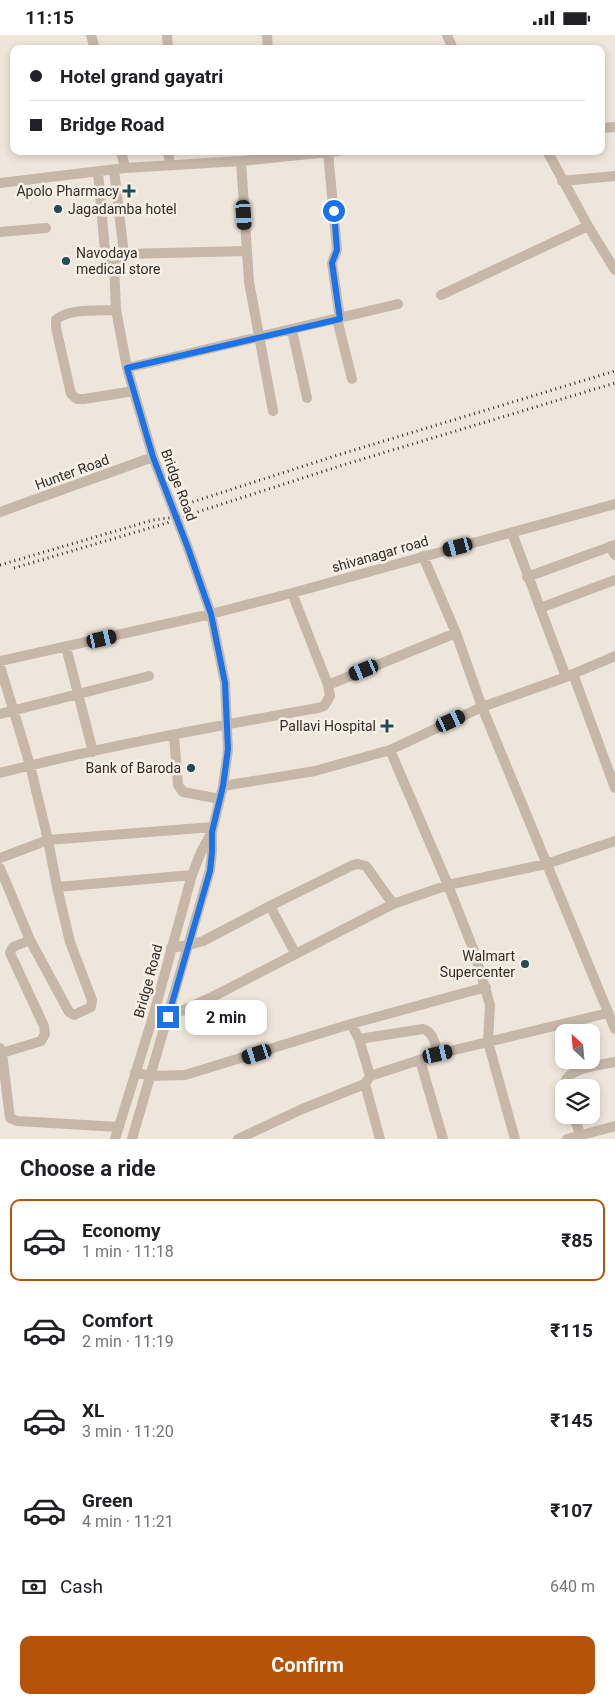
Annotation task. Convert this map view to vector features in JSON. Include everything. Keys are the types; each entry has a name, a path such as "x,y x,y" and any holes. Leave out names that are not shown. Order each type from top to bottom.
{"street":[{"path":"122,155 125,168"},
{"path":"169,155 170,165"},
{"path":"0,183 125,168 241,161 279,155"},
{"path":"333,155 337,250 332,263 339,319 352,379"},
{"path":"549,155 562,181 615,270"},
{"path":"241,161 249,282 273,411"},
{"path":"114,170 124,254"},
{"path":"98,172 105,251 108,259 114,264 124,254 247,251"},
{"path":"562,181 615,176"},
{"path":"441,295 588,226"},
{"path":"0,232 46,228"},
{"name":"Bridge Road","path":"114,264 116,310 127,368 153,457 211,614 225,683 228,749 223,786 213,829 210,871 132,1139"},
{"path":"127,368 398,304"},
{"path":"116,310 60,315 56,320 58,337 71,394 76,399 134,391"},
{"path":"292,330 307,398"},
{"name":"Hunter Road","path":"0,513 153,457"},
{"name":"shivanagar road","path":"0,661 211,614 615,504"},
{"path":"512,533 527,577 570,675 614,785"},
{"path":"527,577 613,549"},
{"path":"423,557 456,633 482,707 615,1029"},
{"path":"540,608 615,580"},
{"path":"0,773 174,735 318,708 324,705 330,696 328,685 292,593"},
{"path":"328,685 456,633"},
{"path":"66,647 93,752"},
{"path":"223,786 315,771 390,750 482,707 570,675 615,656"},
{"path":"0,666 30,765 70,942 92,1000 93,1004 91,1007 74,1015 69,1012 30,941 0,868"},
{"path":"0,714 149,676"},
{"path":"174,735 178,785 180,788 183,792 220,799"},
{"path":"390,750 448,885 486,987 490,1005 488,1042 515,1139"},
{"path":"0,858 48,839 213,829"},
{"name":"Bridge Road","path":"115,1139 152,1020 192,875 200,852 213,829"},
{"path":"168,1017 216,995 392,904 448,885 546,864 615,841"},
{"path":"171,948 203,941 270,906 358,864 366,866 392,904"},
{"path":"57,887 192,875"},
{"path":"270,906 295,953"},
{"path":"30,941 13,947 10,953 44,1026 45,1035 41,1041 1,1050 10,1117 17,1121 119,1127"},
{"path":"135,1072 150,1076 186,1075 351,1024 486,987"},
{"path":"238,1139 368,1080 420,1060 608,1013"},
{"path":"351,1024 359,1039 380,1139"},
{"path":"359,1039 424,1029 429,1030 432,1034 438,1054"},
{"path":"420,1060 443,1139"},
{"path":"566,1079 574,1072 615,1062"},
{"path":"576,1124 581,1137"},
{"path":"567,1139 581,1137 615,1126"}],"railway":[{"path":"183,505 341,454 615,371"},
{"path":"0,565 153,520 185,516 343,465 615,383"},
{"path":"14,568 170,522"}],"place":[{"name":"Apolo Pharmacy","path":"129,191"},
{"name":"Jagadamba hotel","path":"58,209"},
{"name":"Navodaya medical store","path":"66,261"},
{"name":"Pallavi Hospital","path":"387,726"},
{"name":"Bank of Baroda","path":"191,768"},
{"name":"Walmart Supercenter","path":"525,964"}],"route":[{"path":"168,1017 210,871 212,832 223,786 228,749 225,683 211,614 153,457 127,368 340,319 332,263 337,250 334,211"}]}
